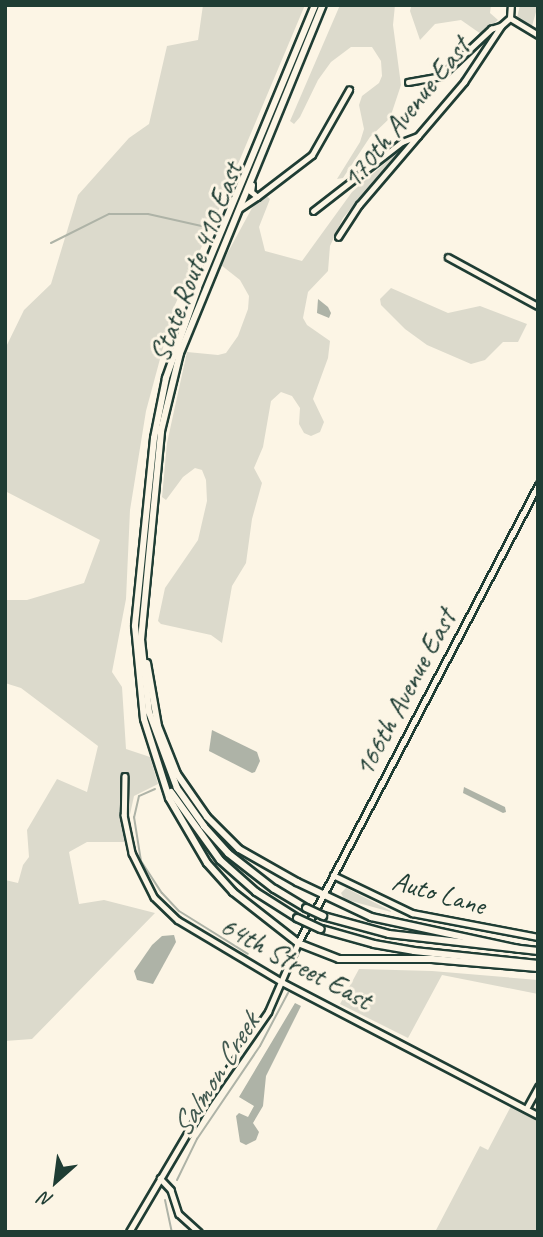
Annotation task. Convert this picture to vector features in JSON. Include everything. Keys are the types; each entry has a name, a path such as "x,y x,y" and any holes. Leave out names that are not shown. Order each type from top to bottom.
{"highway":[{"name":"State Route 410 East","path":"146,545 154,438 173,355 315,5"},
{"name":"State Route 410 East","path":"146,545 160,431 189,328 323,5"},
{"path":"146,545 145,645 150,690 164,744 177,774 207,817 239,849 371,917 505,943 519,949"},
{"path":"146,545 135,626 136,660 144,719 177,814 214,873 298,943 340,959 422,959 538,966"},
{"path":"146,581 141,640 146,696 157,738 177,788 204,827 229,853 260,879 323,916 389,934 538,951"},
{"path":"161,772 181,808 220,860 256,892 297,918 321,929 374,944 538,966"}],"street":[{"path":"512,5 508,12 510,18 538,35"},
{"name":"170th Avenue East","path":"338,237 359,205 471,73 501,26 510,18"},
{"path":"408,82 441,76 491,29 501,26"},
{"path":"238,209 309,159 349,90"},
{"path":"313,211 402,142 419,136"},
{"path":"256,165 250,187 257,197"},
{"path":"448,257 538,306"},
{"name":"166th Avenue East","path":"129,1232 210,1094 262,1022 298,943 538,485"},
{"name":"64th Street East","path":"125,776 123,805 126,834 139,872 154,897 201,936 282,982 538,1115"},
{"name":"Auto Lane","path":"333,875 412,913 538,937"},
{"path":"526,1109 538,1087"},
{"path":"160,1178 170,1188 179,1214 198,1232"}],"shaded area":[{"path":"203,5 305,5 219,209 174,307 146,411 130,510 126,599 112,672 122,687 126,749 150,757 158,784 134,796 124,842 87,842 69,852 79,904 104,900 155,913 32,1039 5,1041 5,880 18,883 23,865 29,857 27,830 57,779 87,792 98,746 21,688 5,683 5,600 27,600 84,583 100,540 5,491 5,349 24,310 51,284 78,195 129,138 149,124 167,46 198,40"},
{"path":"340,5 395,5 393,25 401,85 390,118 370,137 343,178 337,179 360,142 364,129 359,105 362,96 379,83 382,76 381,61 372,47 351,47 331,62 318,80 300,117 294,124 290,121"},
{"path":"491,5 490,13 498,20 481,34 461,20 435,24 420,40 410,11 411,7"},
{"path":"520,5 538,5 532,26 517,18"},
{"path":"400,150 343,218 330,246 328,271 308,292 303,318 307,325 330,341 328,358 313,399 324,422 320,432 311,436 304,433 299,424 300,408 292,396 281,392 271,401 263,447 254,468 262,483 252,519 246,563 232,586 222,643 211,635 161,624 158,621 165,588 198,540 207,501 206,480 202,470 195,468 183,477 166,500 162,497 167,443 187,352 218,355 226,353 238,336 248,309 249,296 240,280 221,265 252,208 265,195 270,199 259,227 265,251 302,261 352,192"},
{"path":"391,288 448,313 480,306 527,324 518,342 503,342 485,360 471,364 427,345 405,329 381,305 380,299"},
{"path":"318,299 328,307 331,313 329,318 317,313"},
{"path":"212,730 257,752 260,761 255,772 252,773 209,751"},
{"path":"464,787 505,807 506,812 503,813 463,793"},
{"path":"346,888 391,912 344,899 341,893"},
{"path":"174,935 176,942 153,984 137,980 134,971 152,945 162,936"},
{"path":"359,969 432,971 538,980 538,994 442,975 408,1038 340,1004"},
{"path":"295,1003 301,1006 266,1076 263,1106 253,1123 259,1132 256,1140 246,1145 240,1142 236,1116 239,1113 248,1117 254,1106 239,1097"},
{"path":"511,1106 538,1120 538,1232 435,1232 480,1146 488,1150"}],"waterway":[{"name":"Salmon Creek","path":"51,243 109,214 148,214 210,228"},
{"name":"Salmon Creek","path":"155,789 139,796 134,817 141,861 162,893 179,911 248,954"},
{"name":"Salmon Creek","path":"177,1180 197,1139 260,1046 288,993"},
{"name":"Salmon Creek","path":"165,1200 172,1232"}]}
